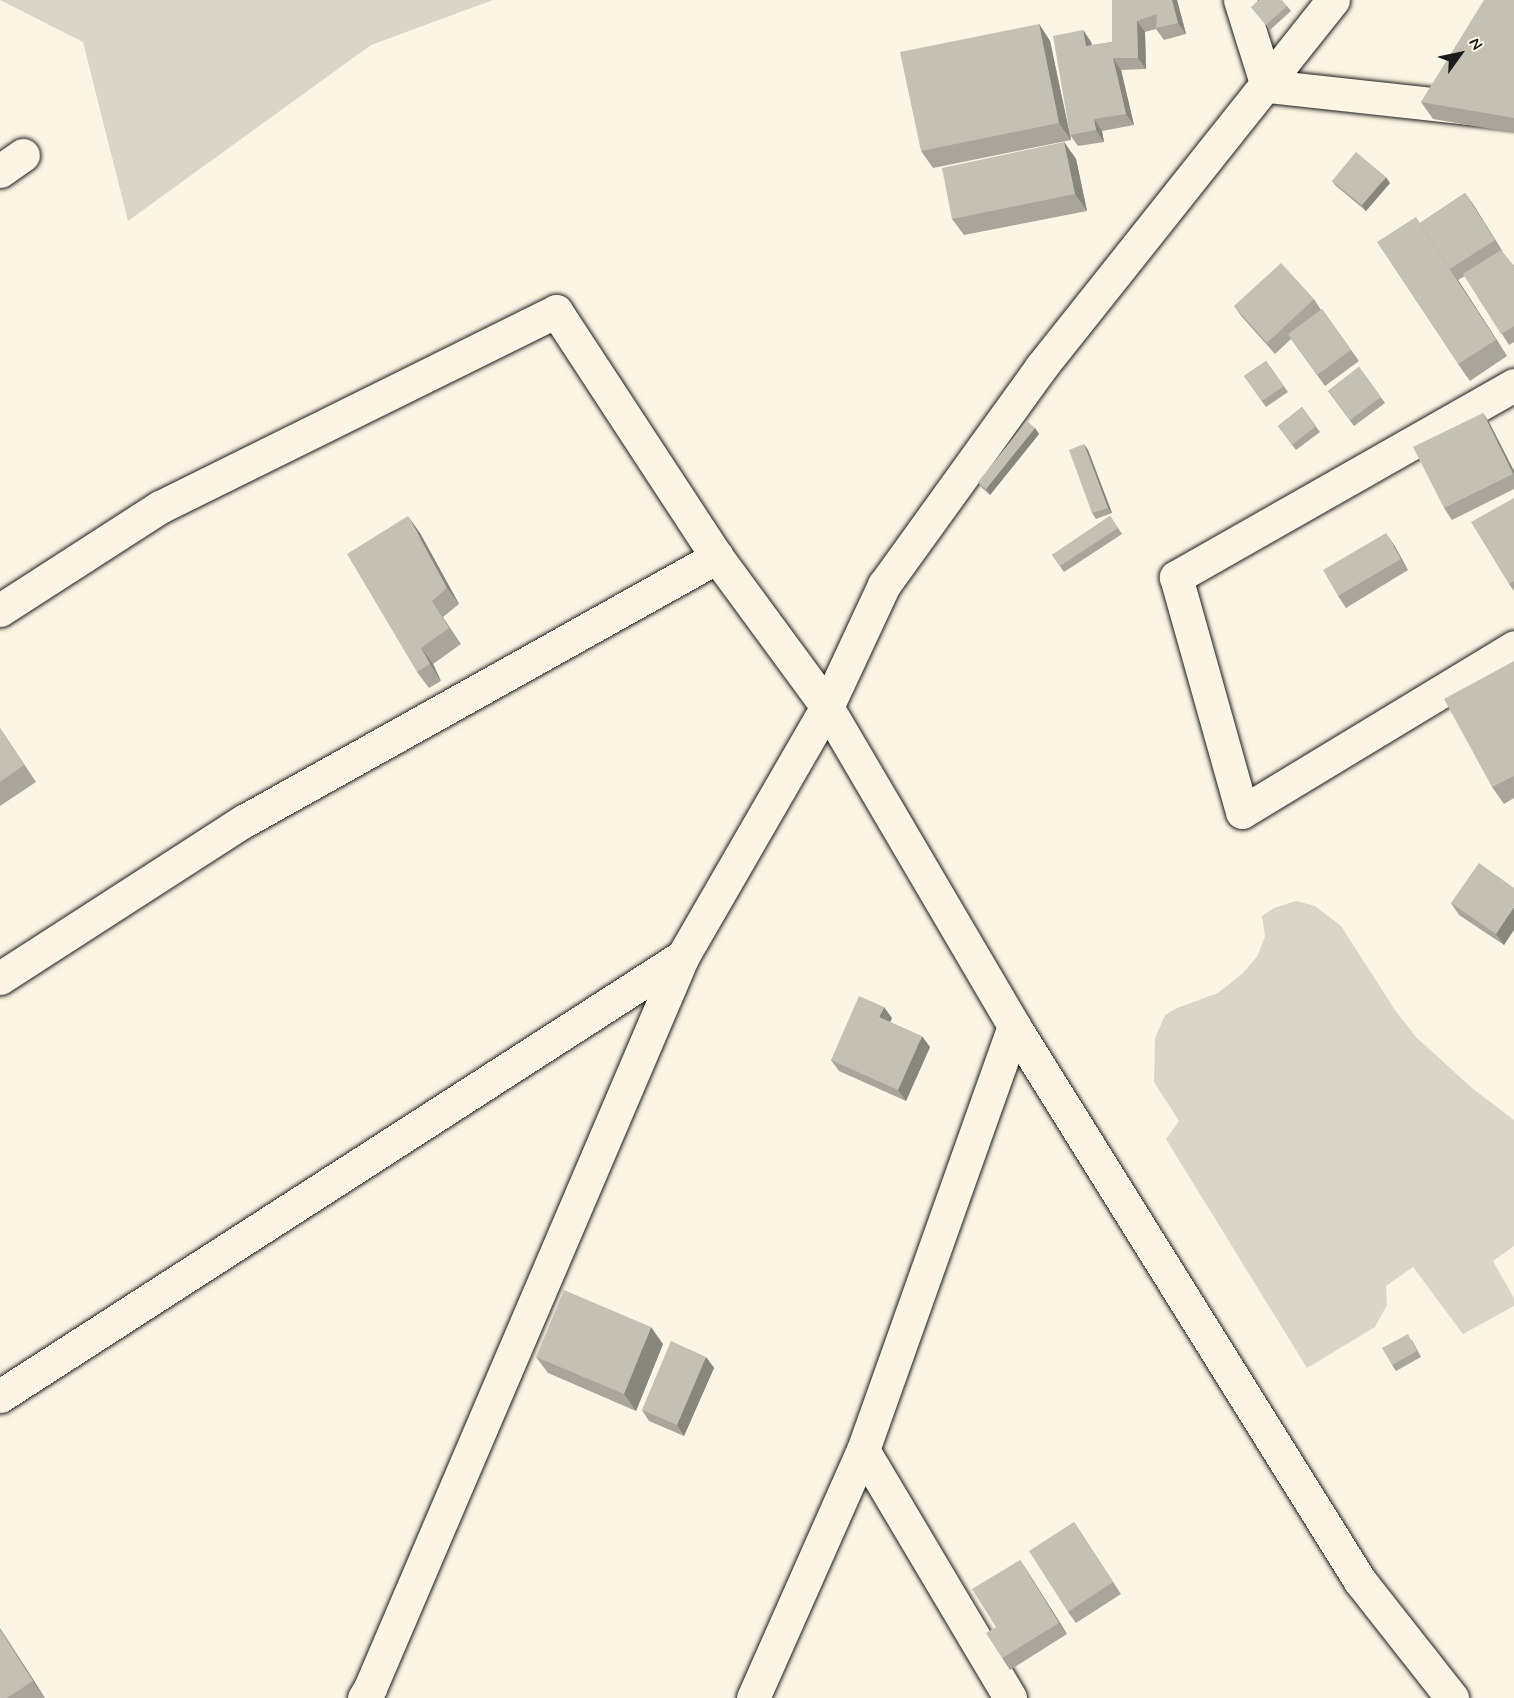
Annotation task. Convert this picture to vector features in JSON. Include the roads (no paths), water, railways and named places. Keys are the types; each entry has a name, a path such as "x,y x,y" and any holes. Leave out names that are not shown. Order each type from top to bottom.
{"street":[{"path":"1240,0 1267,86"},
{"path":"363,1698 380,1666 684,956 827,707 884,585 1041,367 1267,86 1333,0"},
{"path":"1267,86 1514,113"},
{"path":"0,610 160,507 556,311 717,557 827,707 1014,1026 1359,1581 1452,1698"},
{"path":"1514,385 1176,577 1242,812 1514,646"},
{"path":"0,978 244,822 717,557"},
{"path":"0,1396 684,956"},
{"path":"753,1698 863,1450 1014,1026"},
{"path":"863,1450 1010,1698"}]}
